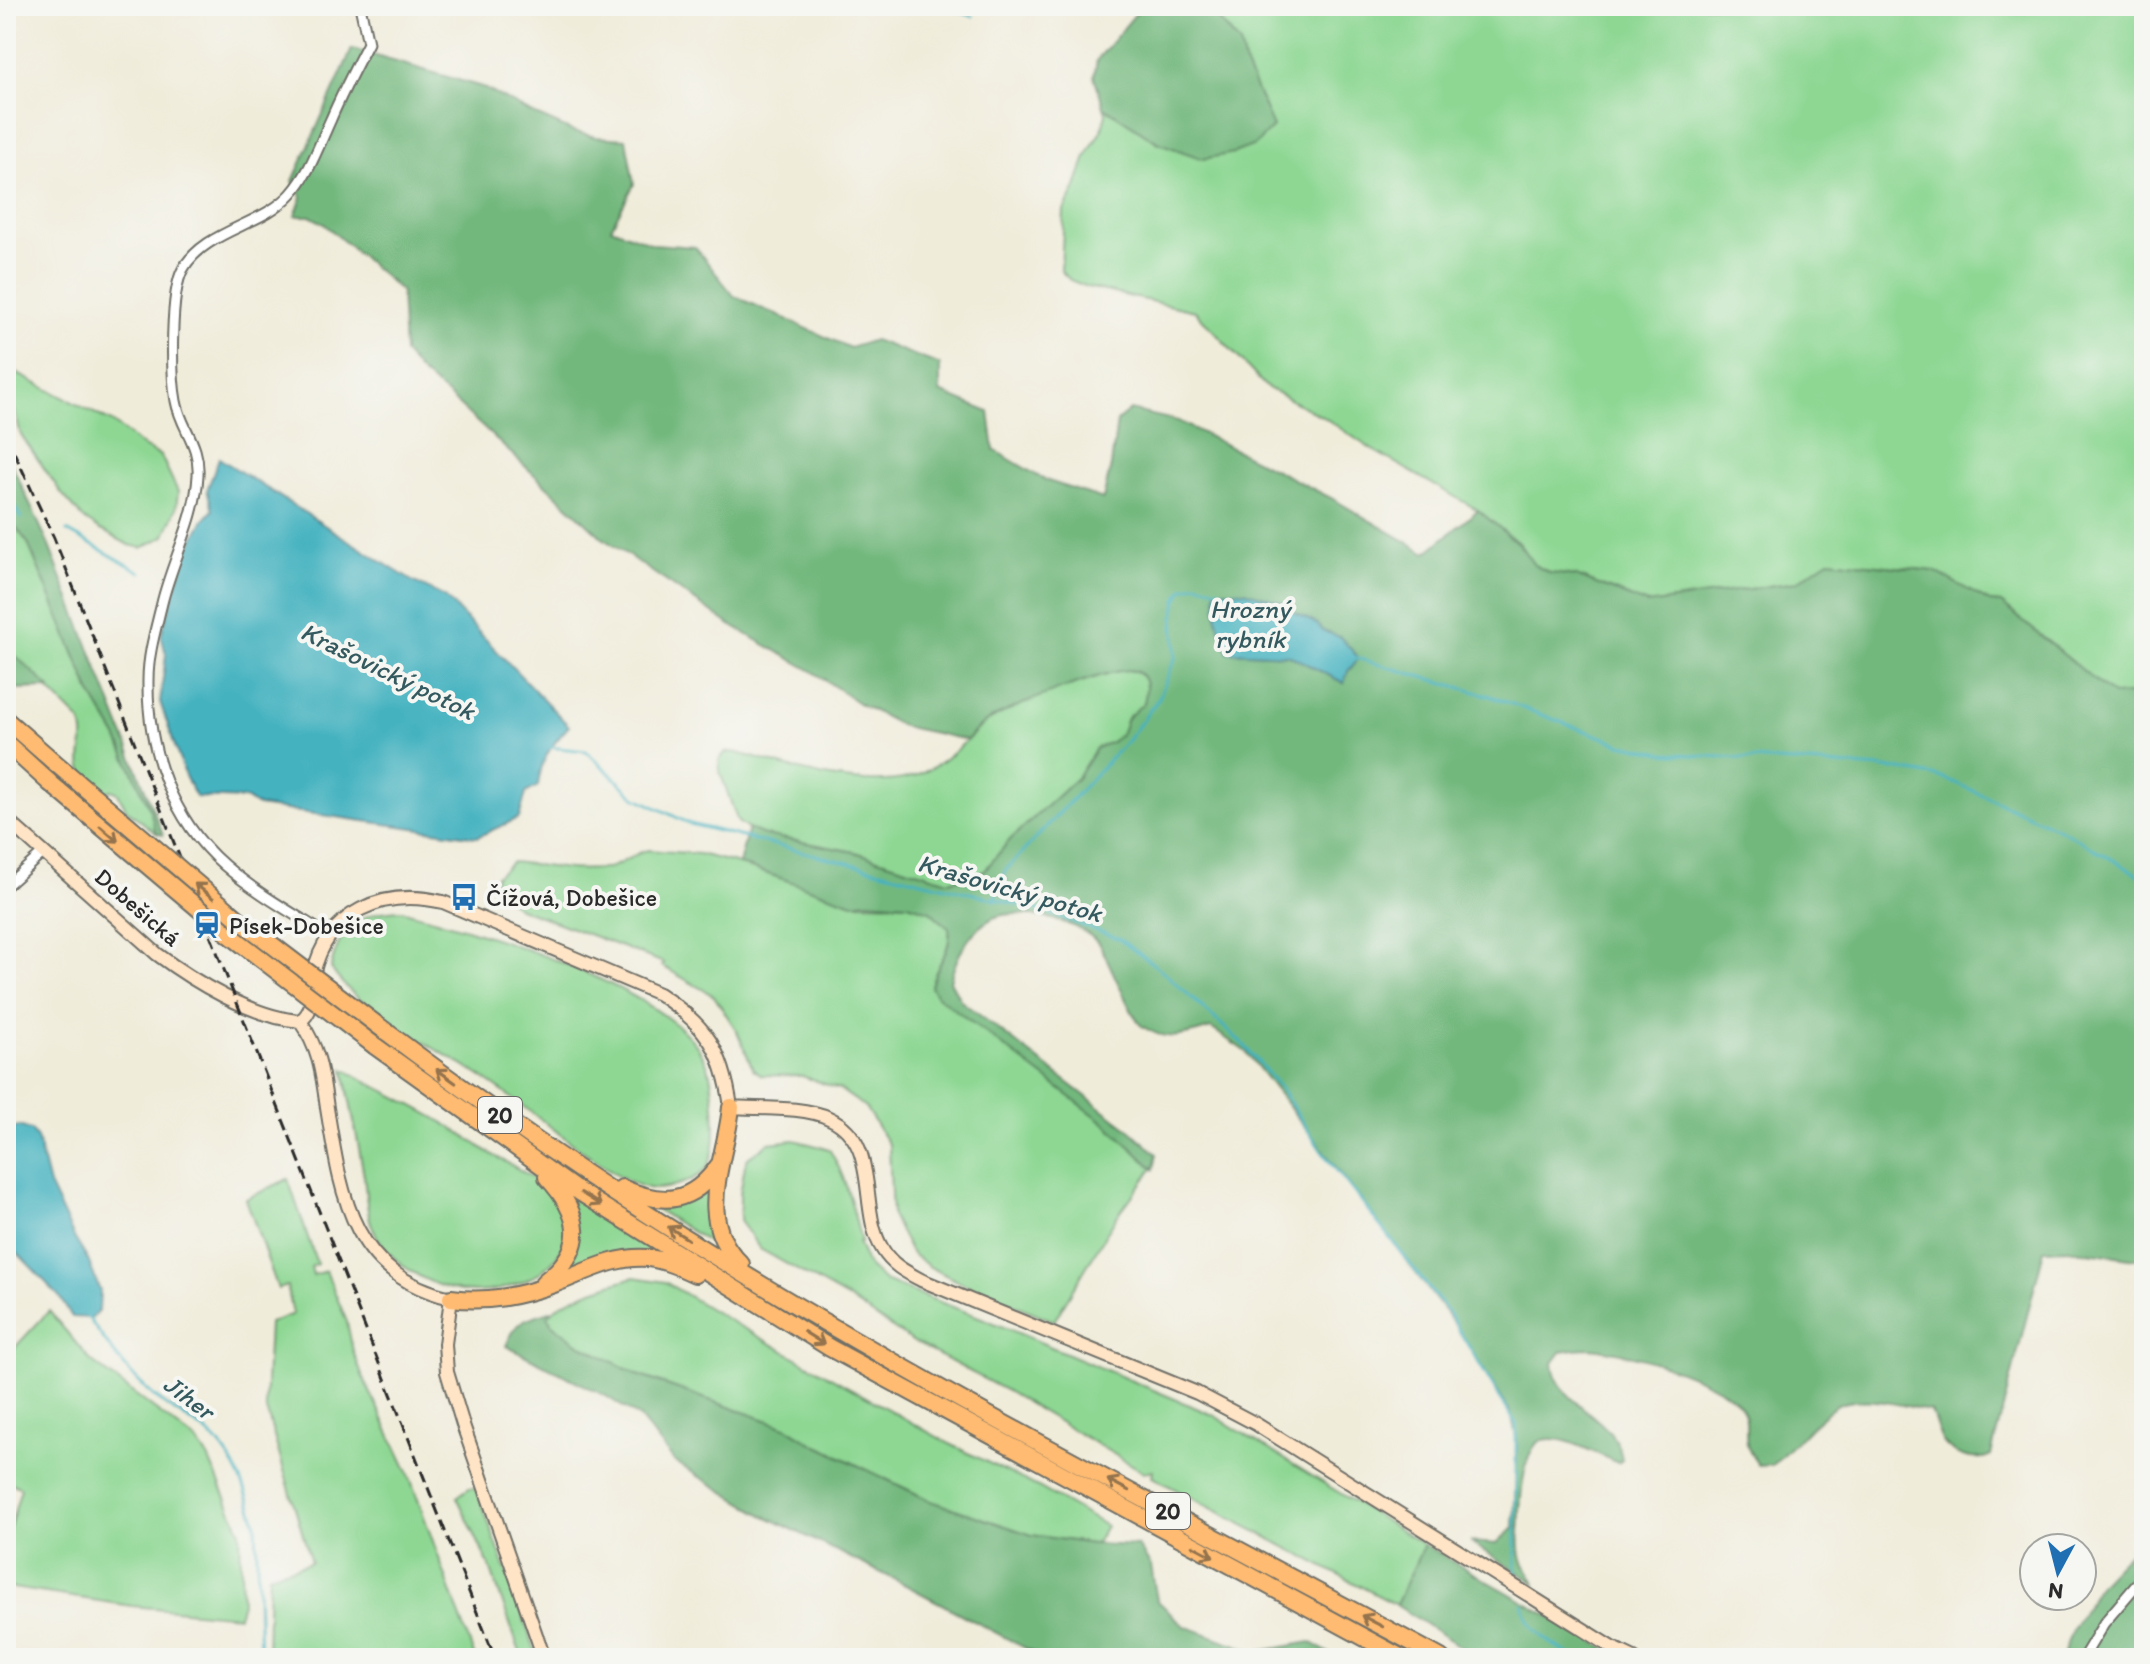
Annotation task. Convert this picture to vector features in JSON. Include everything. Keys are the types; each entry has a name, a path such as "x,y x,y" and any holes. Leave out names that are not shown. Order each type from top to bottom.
{"highway":[{"name":"20","path":"6,720 242,922 533,1139 650,1216 909,1371 1441,1658"},
{"name":"20","path":"6,743 218,925 375,1046 573,1188 830,1348 1402,1658"},
{"path":"731,1107 715,1198 718,1234 728,1252 768,1289"},
{"path":"526,1155 564,1197 575,1228 572,1250 566,1260 548,1280 529,1291"},
{"path":"579,1168 642,1196 668,1200 700,1187 720,1164"},
{"path":"451,1298 489,1300 529,1291 604,1264 647,1258 671,1263 748,1297"}],"street":[{"path":"329,936 254,888 223,864 183,818 168,790 157,753 149,709 148,678 159,615 194,500 198,476 197,451 176,400 173,305 176,284 183,268 199,250 274,209 290,196 305,176 368,43 360,6"},
{"name":"Dobešická","path":"6,819 181,972 265,1013 300,1021"},
{"path":"6,886 43,853"},
{"path":"544,1658 447,1372 446,1332 451,1298 416,1287 396,1274 376,1257 360,1235 347,1210 339,1176 319,1054 300,1021 310,1010 316,967 329,936 360,909 397,897 420,897 466,912 659,994 686,1011 719,1055 727,1078 731,1107 811,1113 830,1118 846,1129 865,1167 873,1226 882,1249 897,1267 947,1291 1197,1393 1256,1424 1613,1648 1634,1658"},
{"path":"2083,1658 2104,1623 2144,1576"}],"green space":[{"path":"1142,6 1207,6 1240,44 1244,62 1273,127 1255,145 1203,159 1159,143 1104,107 1094,76 1097,60"},
{"path":"1207,6 2144,6 2144,693 2113,696 2001,603 1990,602 1934,571 1829,560 1796,582 1647,604 1576,576 1550,573 1534,565 1519,544 1478,510 1371,449 1325,418 1266,387 1195,311 1087,287 1070,280 1061,271 1064,210 1075,190 1086,157 1102,129 1106,114 1104,107 1159,143 1244,62 1240,44"},
{"path":"352,49 482,87 572,131 596,137 626,139 634,184 611,228 653,244 695,247 734,296 850,348 874,340 940,365 940,392 989,412 994,450 1045,480 1103,499 1117,421 1130,410 1178,421 1331,498 1426,553 1478,510 1519,544 1534,565 1550,573 1576,576 1647,604 1796,582 1829,560 1934,571 1990,602 2001,603 2113,695 2144,693 2144,1260 2067,1249 2044,1250 1991,1455 1979,1458 1965,1457 1947,1447 1931,1411 1887,1402 1854,1401 1836,1406 1772,1465 1759,1466 1748,1447 1746,1418 1742,1408 1726,1393 1688,1374 1622,1353 1587,1348 1562,1351 1553,1363 1557,1378 1564,1390 1610,1432 1622,1460 1618,1463 1561,1440 1543,1440 1535,1446 1524,1474 1519,1530 1521,1556 1535,1583 1470,1542 1497,1544 1514,1527 1517,1442 1511,1413 1455,1325 1246,1052 1211,1028 1168,1036 1142,1026 1100,946 1092,937 1067,923 1034,915 1004,915 985,923 970,937 950,981 961,1001 1125,1126 1157,1154 1154,1169 1106,1124 937,996 931,987 950,936 949,928 930,911 908,904 853,903 739,864 748,829 855,852 948,881 976,875 985,870 1010,840 1077,778 1096,748 1112,742 1122,732 1127,718 1144,703 1146,689 1143,676 1135,671 1124,671 1060,689 995,716 967,740 902,726 860,704 812,671 732,626 604,539 421,373 404,353 401,291 323,223 310,216 295,216 302,197 293,181","holes":["1245,591 1317,624 1323,631 1340,637 1359,658 1348,671 1344,683 1289,655 1228,652"]},
{"path":"6,368 112,422 145,448 161,456 178,492 176,509 165,536 142,548 129,545 84,519 62,494 21,435 15,412 6,399"},
{"path":"6,452 47,541 163,835 156,833 150,809 117,737 91,693 28,543 6,514"},
{"path":"6,514 28,543 91,693 117,737 150,809 156,833 127,810 117,792 106,792 85,774 81,762 83,734 80,721 6,647"},
{"path":"6,647 50,688 6,689"},
{"path":"1124,669 1144,679 1144,703 1127,718 1122,732 1112,742 1096,748 1077,778 1010,840 985,870 976,875 948,881 855,852 764,835 748,829 738,822 720,772 719,760 725,753 734,752 842,779 886,781 908,778 941,762 982,725 1003,713 1054,691"},
{"path":"648,850 699,854 739,864 853,903 908,904 930,911 949,928 946,951 931,987 1106,1124 1153,1168 1115,1219 1054,1321 957,1281 911,1253 892,1216 889,1145 865,1107 839,1089 802,1076 762,1075 753,1069 737,1031 714,996 662,966 664,963 519,908 494,890 496,876 512,862 595,869 612,867"},
{"path":"401,910 474,931 565,964 610,984 681,1029 702,1054 711,1079 715,1136 711,1159 704,1171 681,1184 663,1188 648,1188 612,1172 490,1083 358,998 331,968 340,942 346,932 363,918"},
{"path":"344,1069 446,1124 525,1173 548,1191 564,1219 565,1237 559,1252 548,1266 515,1285 496,1290 463,1291 422,1278 387,1251 369,1217"},
{"path":"794,1140 829,1149 845,1183 861,1242 858,1242 868,1266 884,1281 987,1320 1213,1415 1424,1545 1396,1605 1152,1477 1153,1470 1144,1472 1005,1390 912,1341 847,1298 760,1249 740,1221 740,1194 745,1165 748,1158 769,1143"},
{"path":"288,1179 317,1264 311,1267 313,1275 326,1271 347,1322 362,1375 408,1472 475,1658 267,1658 269,1575 311,1562 265,1406 269,1323 293,1314 287,1286 278,1289 246,1199"},
{"path":"714,1181 721,1250 648,1204"},
{"path":"572,1196 658,1252 564,1275"},
{"path":"634,1277 665,1282 950,1444 1040,1488 1106,1526 1096,1543 1092,1544 1032,1535 931,1501 812,1443 786,1427 638,1375 577,1343 551,1323 548,1317 563,1303"},
{"path":"49,1311 91,1361 196,1441 208,1457 240,1530 242,1603 238,1616 132,1606 6,1587 6,1542 21,1488 6,1480 6,1357"},
{"path":"551,1311 548,1317 551,1323 577,1343 638,1375 786,1427 812,1443 931,1501 1032,1535 1092,1544 1138,1546 1151,1566 1157,1600 1184,1626 1256,1652 1311,1642 1336,1658 1044,1658 898,1581 763,1515 675,1462 640,1418 606,1396 506,1346 522,1321"},
{"path":"469,1488 476,1488 538,1658 522,1658 490,1567 457,1497"},
{"path":"2144,1537 2144,1588 2139,1594 2144,1605 2144,1658 2062,1658 2083,1612 2098,1612 2099,1584"},
{"path":"1424,1545 1623,1658 1478,1658 1396,1605"}],"water":[{"path":"219,458 412,581 445,597 569,726 548,753 538,786 526,793 519,818 477,837 258,806 246,799 196,797 185,776 160,702 166,654 161,635 187,551 203,521 213,510 207,490"},
{"name":"Hrozný rybník","path":"1216,590 1245,591 1288,604 1295,613 1317,624 1323,631 1340,637 1359,658 1348,671 1344,683 1289,655 1228,652 1217,620"},
{"path":"19,1126 31,1130 37,1138 49,1185 88,1260 100,1291 99,1311 91,1318 72,1317 58,1295 6,1241 6,1132"}],"waterway":[{"path":"942,6 973,16"},
{"name":"Krašovický potok","path":"6,492 21,518"},
{"name":"Krašovický potok","path":"67,531 141,572"},
{"path":"994,900 1005,871 1128,740 1159,698 1176,656 1174,618 1177,600 1183,589 1197,584 1221,590"},
{"path":"1356,658 1490,696 1621,744 1662,753 1895,769 1944,778 2062,830 2144,878"},
{"name":"Krašovický potok","path":"549,747 586,751 635,797 690,824 1047,912 1119,939 1160,969 1244,1045 1281,1089 1321,1150 1449,1314 1516,1424 1516,1574"},
{"name":"Jiher","path":"87,1316 136,1379 162,1403 209,1435 236,1469 256,1524 260,1658"},
{"name":"Krašovický potok","path":"1523,1605 1536,1631 1576,1658"}],"railway":[{"path":"6,435 54,538 495,1658"}],"place":[{"name":"Čížová, Dobešice","path":"464,897"},
{"name":"Písek-Dobešice","path":"207,925"}]}
